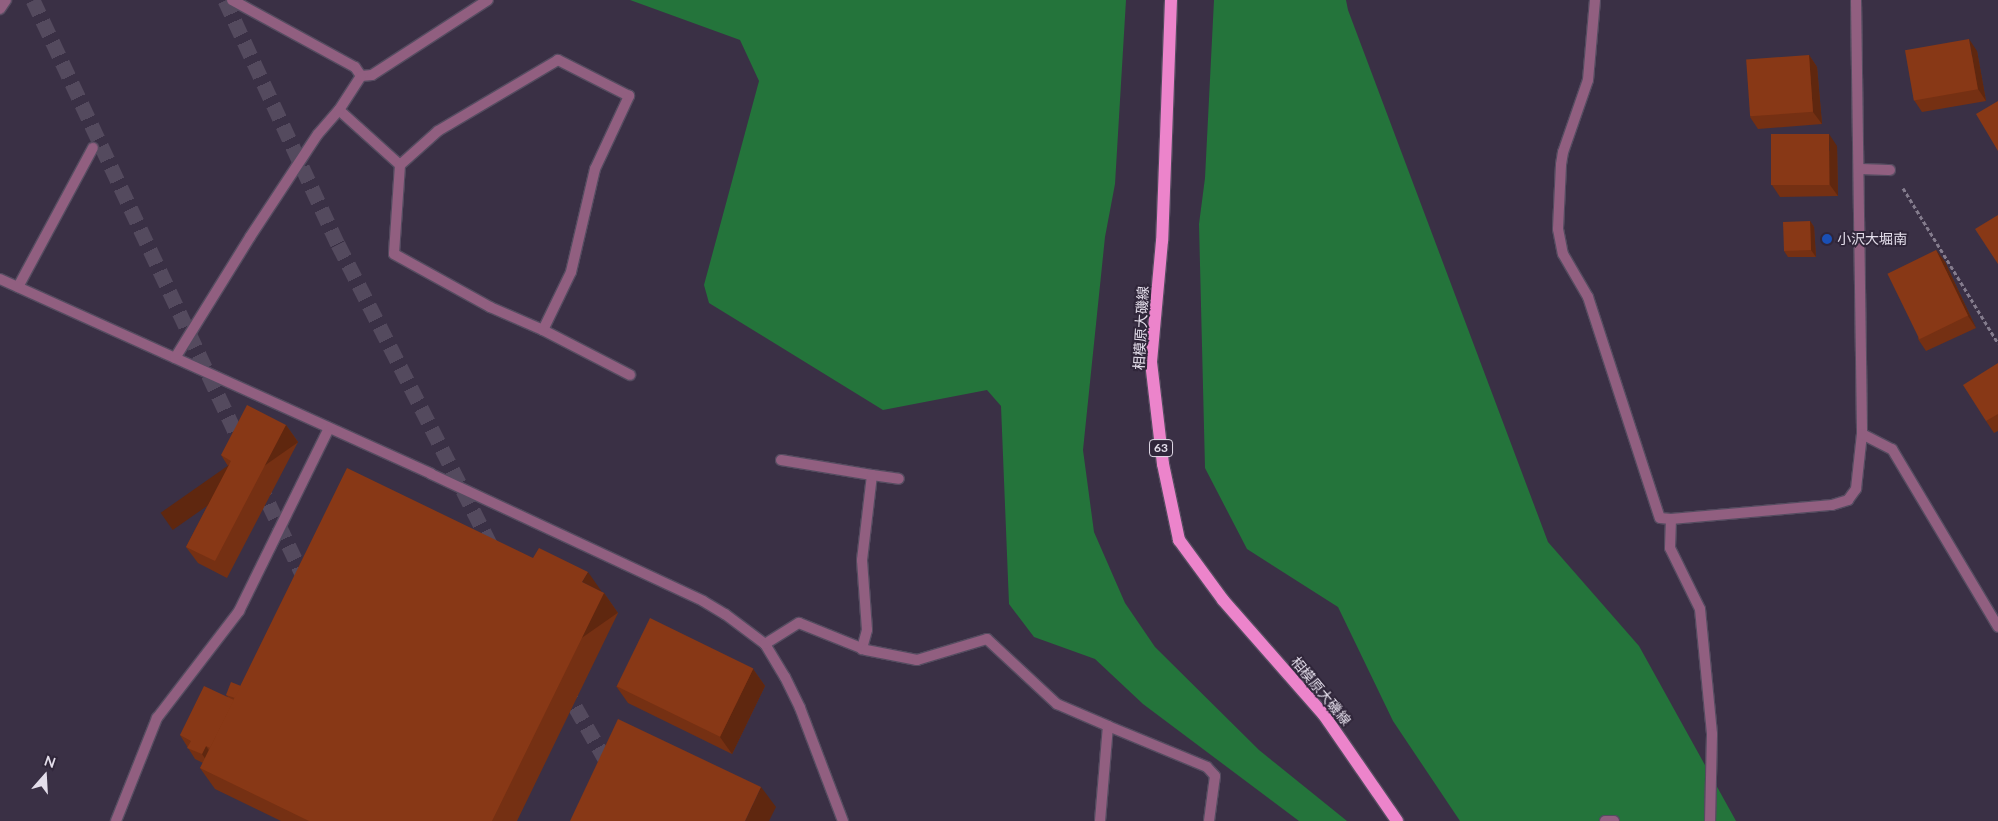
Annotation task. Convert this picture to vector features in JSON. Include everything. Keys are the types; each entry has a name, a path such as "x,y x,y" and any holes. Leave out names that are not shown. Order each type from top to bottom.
{"main road":[{"name":"相模原大磯線","path":"1171,0 1162,241 1151,362 1163,464 1179,540 1223,600 1324,715 1397,821"}],"street":[{"path":"0,9 6,0"},
{"path":"232,0 355,67 360,76"},
{"path":"360,76 372,75 488,0"},
{"path":"1595,0 1588,80 1563,152 1558,229 1563,254 1588,297 1660,518 1671,519 1832,505 1848,500 1856,489 1862,434 1856,0"},
{"path":"543,330 570,272 595,169 629,96 558,60 438,131 400,165 394,254 490,307 543,330 630,375"},
{"path":"175,358 266,213 318,134 338,110 360,76"},
{"path":"338,110 400,165"},
{"path":"18,287 93,148"},
{"path":"1859,169 1890,170"},
{"path":"0,279 703,600 726,614 765,644 800,708 843,821"},
{"path":"116,821 157,718 238,611 329,428"},
{"path":"1862,434 1892,449 1998,627"},
{"path":"781,460 899,479"},
{"path":"862,649 867,630 862,560 872,475"},
{"path":"1671,519 1670,548 1700,609 1712,734 1710,821"},
{"path":"765,644 799,623 862,649 917,660 987,639 1057,704 1207,767 1215,776 1209,821"},
{"path":"1100,821 1108,726"},
{"path":"1605,821 1614,821"}],"path":[{"path":"1890,170 1897,178 1998,343"}],"green space":[{"path":"630,0 1126,0 1115,184 1105,237 1083,450 1094,532 1125,603 1155,647 1259,750 1347,821 1299,821 1143,704 1095,659 1034,637 1009,604 1001,406 987,390 883,410 709,303 704,285 759,81 740,40"},
{"path":"1214,0 1346,0 1348,10 1548,542 1639,646 1736,821 1460,821 1393,721 1338,607 1247,549 1205,468 1199,224 1205,178"}],"building":[{"path":"1969,39 1978,89 1914,101 1905,50"},
{"path":"1809,55 1813,112 1750,116 1746,59"},
{"path":"1998,101 1998,151 1976,114"},
{"path":"1771,134 1829,134 1829,185 1771,185"},
{"path":"1998,215 1998,264 1975,229"},
{"path":"1810,221 1811,250 1784,251 1783,222"},
{"path":"1936,250 1968,316 1919,339 1887,274"},
{"path":"1998,363 1998,414 1986,421 1963,385"},
{"path":"247,405 286,425 215,561 186,547 231,461 221,455"},
{"path":"347,468 533,558 539,548 588,572 582,582 604,593 492,821 309,821 200,768"},
{"path":"650,618 753,668 720,737 617,686"},
{"path":"231,682 241,686 235,698 226,695"},
{"path":"204,686 234,700 210,748 206,746 202,754 187,748 191,741 180,735"},
{"path":"618,719 761,787 745,821 570,821"}],"tunnel":[{"path":"33,0 242,446"},
{"path":"225,0 338,244 494,551"},
{"path":"259,483 307,584"},
{"path":"564,687 612,771"}],"place":[{"name":"小沢大堀南","path":"1827,239"}]}
